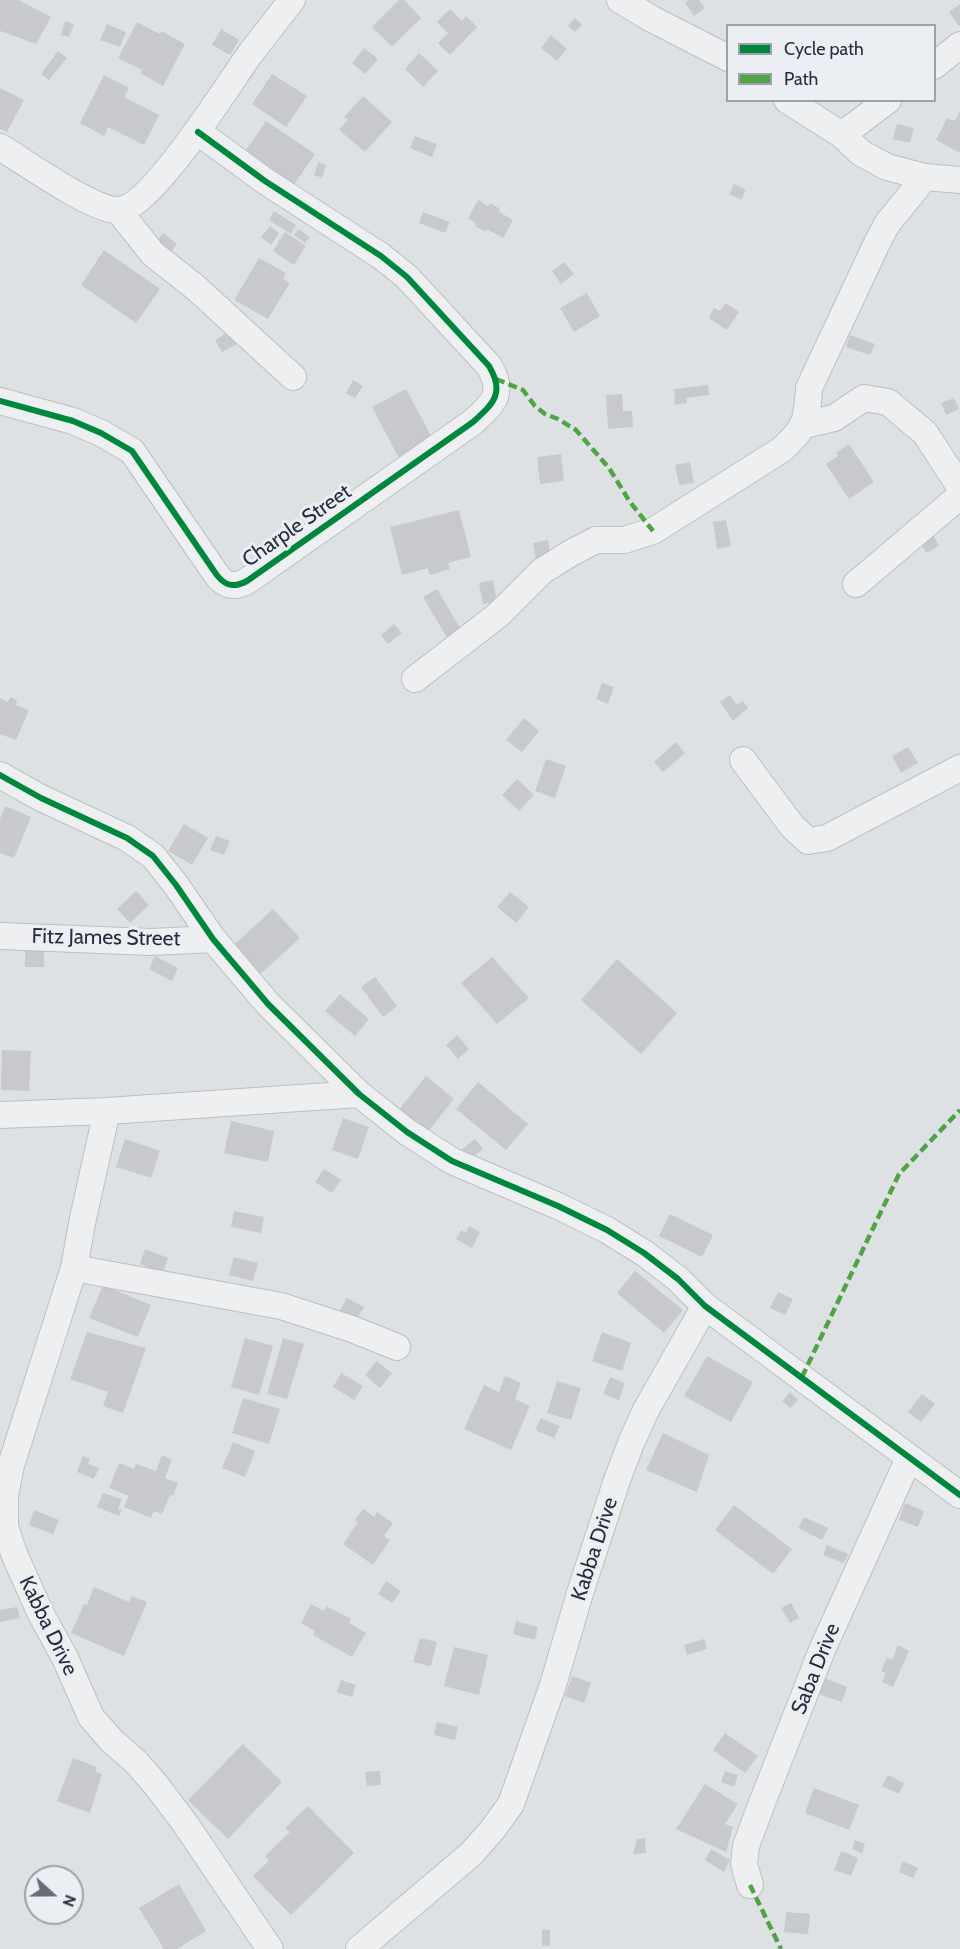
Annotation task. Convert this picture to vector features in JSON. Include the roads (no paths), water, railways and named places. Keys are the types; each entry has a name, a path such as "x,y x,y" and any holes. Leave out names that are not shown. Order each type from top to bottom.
{"street":[{"path":"0,147 103,207 118,210 132,205 144,195 198,132 250,55 292,0"},
{"path":"620,0 726,57"},
{"path":"936,64 960,45"},
{"path":"790,102 842,135 861,153 887,167 926,177 960,180"},
{"path":"842,135 885,102"},
{"name":"Charple Street","path":"0,401 73,421 101,433 132,451 220,580 228,586 239,586 473,422 489,408 497,392 496,379 489,366 407,277 381,256 265,181 198,132"},
{"path":"415,679 498,615 542,571 596,540 624,540 653,531 781,450 795,438 804,425 808,409 809,388 877,243 888,224 926,177"},
{"path":"118,210 153,254 195,287 293,377"},
{"path":"804,425 834,417 864,398 888,402 924,434 960,487"},
{"path":"856,584 960,496"},
{"path":"743,760 792,826 808,841 827,838 960,768"},
{"path":"0,775 41,798 127,838 153,856 213,939 268,1004 359,1094 407,1132 452,1161 558,1206 607,1230 644,1253 678,1279 705,1306 960,1495"},
{"name":"Fitz James Street","path":"0,936 151,942 213,939"},
{"path":"0,1115 359,1094"},
{"name":"Kabba Drive","path":"107,1110 74,1268 11,1465 5,1496 5,1527 15,1556 91,1717 156,1785 270,1949"},
{"path":"74,1268 281,1306 352,1329 397,1347"},
{"name":"Kabba Drive","path":"359,1949 471,1854 511,1804 554,1685 584,1582 627,1453 646,1410 705,1306"},
{"name":"Saba Drive","path":"750,1885 744,1864 746,1846 760,1808 822,1650 909,1458"}]}
